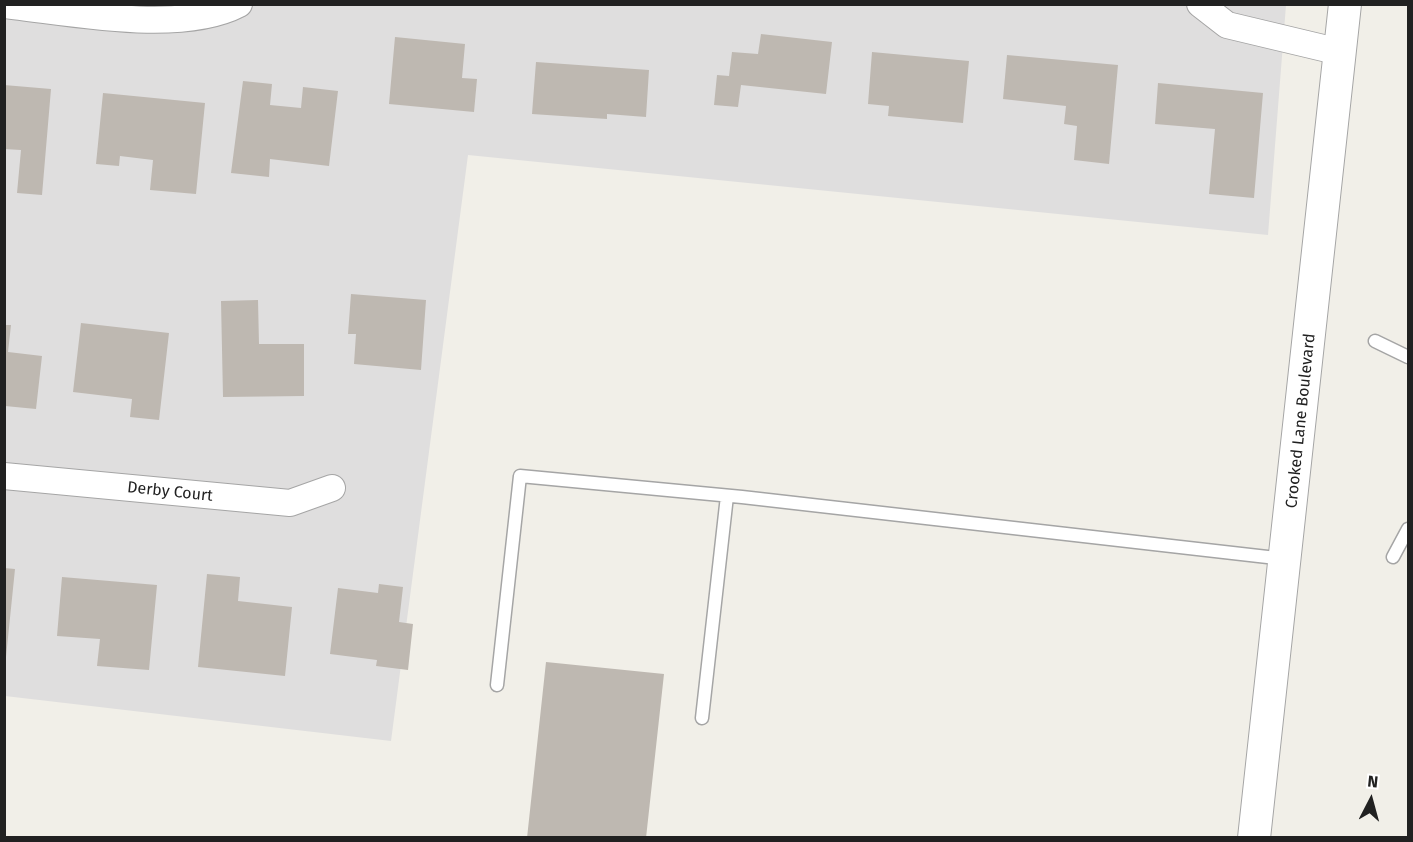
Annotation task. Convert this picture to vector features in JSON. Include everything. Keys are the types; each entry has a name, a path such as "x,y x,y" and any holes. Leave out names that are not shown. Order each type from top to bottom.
{"street":[{"path":"4,5 144,19 186,19 239,4"},
{"path":"1200,4 1227,25 1340,52"},
{"name":"Crooked Lane Boulevard","path":"1254,837 1345,4"},
{"name":"Derby Court","path":"4,476 290,503 332,488"}],"lane":[{"path":"1375,341 1408,357"},
{"path":"497,685 520,476 727,496 1286,559"},
{"path":"702,718 727,496"},
{"path":"1393,557 1408,529"}],"shaded area":[{"path":"5,5 1286,5 1268,235 468,155 391,741 5,696"}],"building":[{"path":"761,34 832,42 826,94 741,85 738,107 714,105 717,75 729,76 732,52 758,54"},
{"path":"395,37 465,44 462,78 477,79 474,112 389,104"},
{"path":"872,52 969,61 963,123 888,116 889,106 868,104"},
{"path":"1007,55 1118,65 1109,164 1074,160 1077,126 1064,124 1066,106 1003,99"},
{"path":"536,62 649,70 646,117 607,114 607,119 532,114"},
{"path":"243,81 272,84 270,105 301,108 303,87 338,91 329,166 270,159 269,177 231,173"},
{"path":"1158,83 1263,93 1254,198 1209,194 1215,129 1155,124"},
{"path":"4,85 51,89 42,195 17,193 21,150 4,149"},
{"path":"103,93 205,103 196,194 150,190 153,160 120,156 119,166 96,164"},
{"path":"351,294 426,300 421,370 354,364 356,334 348,334"},
{"path":"258,300 259,344 304,344 304,396 223,397 221,301"},
{"path":"81,323 169,333 159,420 130,417 132,399 73,392"},
{"path":"5,325 11,325 8,352 42,356 36,409 5,406"},
{"path":"4,568 15,569 6,657 4,657"},
{"path":"207,574 240,577 238,601 292,607 285,676 198,667"},
{"path":"62,577 157,585 149,670 97,666 100,639 57,636"},
{"path":"379,584 403,587 399,622 413,624 408,670 376,666 377,660 330,654 338,588 378,593"},
{"path":"546,662 664,674 646,838 527,838"}]}
